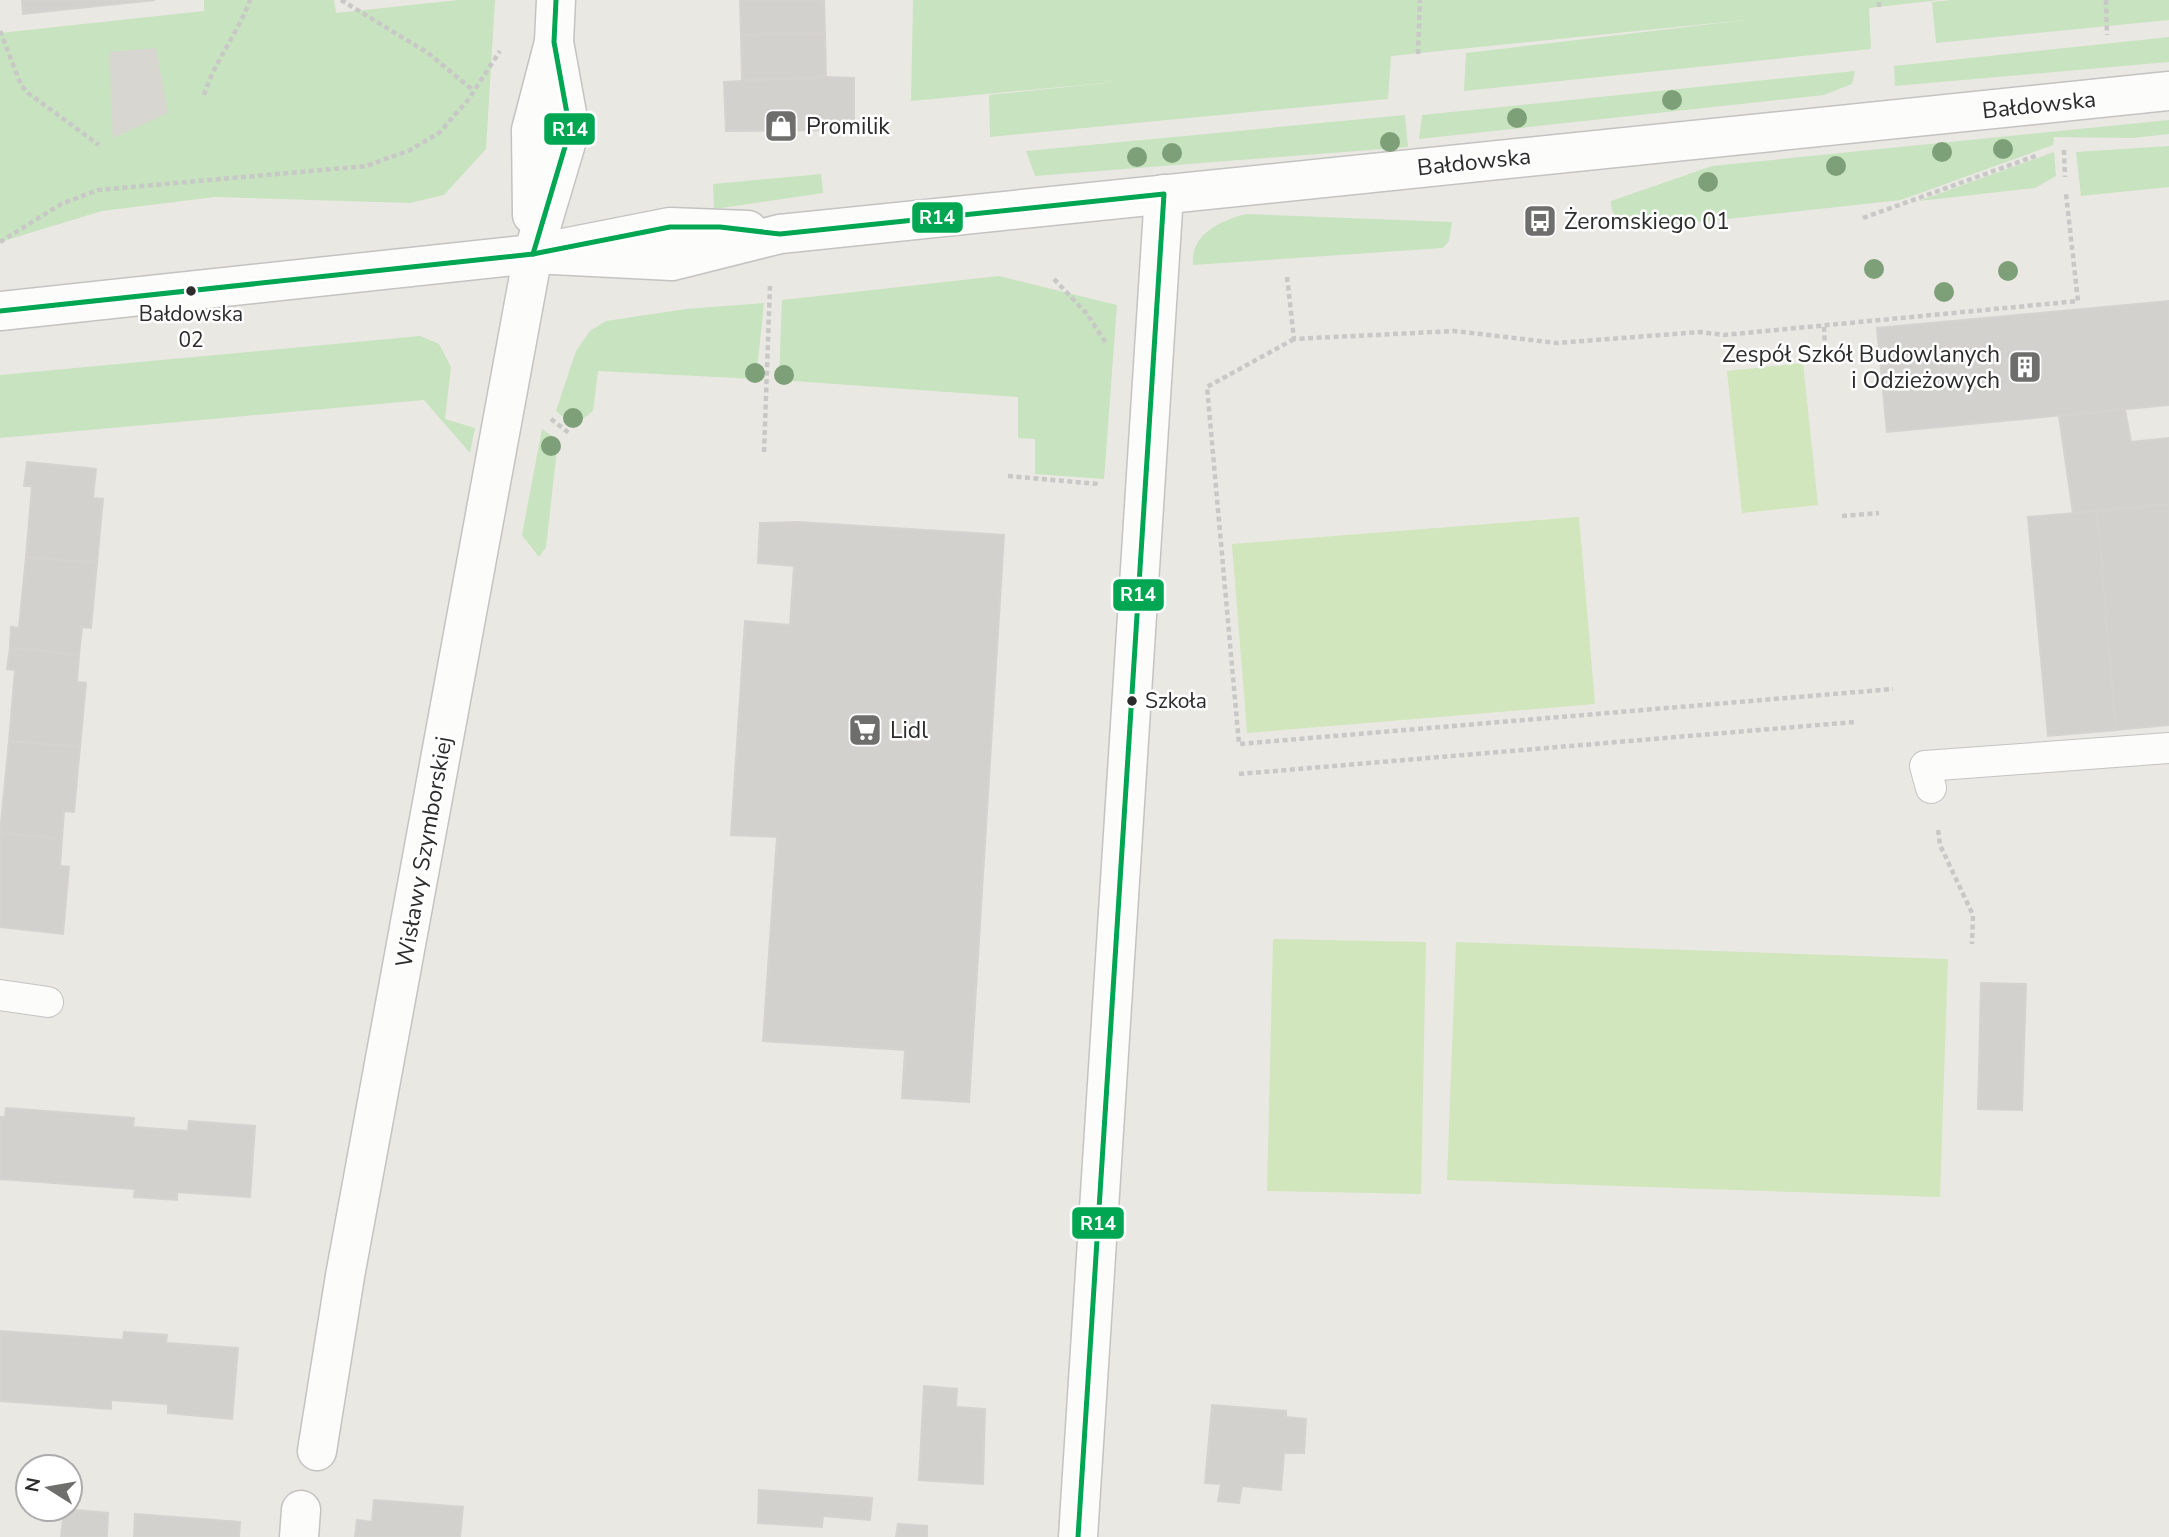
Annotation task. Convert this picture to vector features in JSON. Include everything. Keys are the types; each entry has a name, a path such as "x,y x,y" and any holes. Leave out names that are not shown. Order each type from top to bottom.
{"street":[{"name":"Wisławy Szymborskiej","path":"317,1451 345,1276 533,254 531,130 554,42 556,0"},
{"name":"Bałdowska","path":"0,311 533,254 670,228 720,227 780,234 2169,91"},
{"path":"1077,1537 1164,194"}],"lane":[{"path":"1931,788 1925,766 2169,748"},
{"path":"0,995 48,1002"}],"path":[{"path":"204,95 214,65 239,28 250,0"},
{"path":"341,0 428,53 474,91"},
{"path":"1418,54 1420,0"},
{"path":"1879,0 1879,7"},
{"path":"2106,0 2106,35"},
{"path":"0,32 21,85 28,93 99,145"},
{"path":"0,242 61,204 98,190 367,166 410,150 439,133 474,91 506,41"},
{"path":"2052,150 2064,145 2065,177"},
{"path":"1863,218 2039,154"},
{"path":"1893,690 1239,744 1207,387 1294,339 1454,331 1558,343 1824,327 2077,301 2066,194"},
{"path":"1287,276 1294,339"},
{"path":"1054,279 1087,314 1114,354"},
{"path":"764,452 770,286"},
{"path":"1824,327 1825,346"},
{"path":"542,412 569,433"},
{"path":"1008,476 1075,482"},
{"path":"1842,516 1879,513"},
{"path":"1239,774 1854,722"},
{"path":"1940,845 1973,915 1972,944"}],"green space":[{"path":"204,0 334,0 336,13 458,0 495,0 486,149 444,195 410,203 215,197 102,211 0,242 0,33 204,11"},
{"path":"913,0 1940,0 1869,8 1871,49 1464,91 1466,53 1745,20 1391,56 1388,99 990,137 989,95 1115,82 911,101"},
{"path":"2169,0 2169,20 1936,43 1932,2"},
{"path":"2169,37 2169,62 1895,86 1894,66"},
{"path":"1855,71 1852,84 1824,95 1419,139 1422,115"},
{"path":"1405,115 1408,147 1035,176 1026,151"},
{"path":"2169,120 2169,134 2133,138 2054,137 2053,145 1901,200 1628,230 1616,217 1611,205 1611,201 1712,166"},
{"path":"2169,146 2169,187 2081,196 2076,152"},
{"path":"2054,152 2056,176 2035,188 1919,201"},
{"path":"821,174 823,193 714,209 713,184"},
{"path":"1246,214 1452,222 1449,241 1443,248 1193,265 1196,245 1209,230"},
{"path":"999,276 1117,305 1104,479 1035,474 1035,439 1018,438 1018,397 779,380 782,300"},
{"path":"764,303 756,379 598,371 593,411 574,426 556,411 576,351 590,331 606,321 686,309"},
{"path":"420,336 439,344 451,367 445,419 475,428 470,453 424,400 0,438 0,375"},
{"path":"1803,363 1818,505 1742,513 1727,371"},
{"path":"542,429 558,440 546,547 539,557 522,535"},
{"path":"1579,517 1595,704 1247,733 1232,544"},
{"path":"1273,939 1426,942 1421,1194 1267,1191"},
{"path":"1456,942 1948,959 1940,1197 1447,1180"}],"shaded area":[{"path":"156,48 168,113 113,138 109,52"}],"building":[{"path":"22,0 155,0 23,14"},
{"path":"740,0 824,0 825,34 741,35"},
{"path":"825,34 826,77 742,80 741,35"},
{"path":"854,78 854,130 726,131 724,82"},
{"name":"Zespół Szkół Budowlanych i Odzieżowych","path":"2169,301 2169,405 1887,432 1877,328"},
{"path":"2125,410 2131,442 2169,438 2169,504 2073,513 2059,416"},
{"path":"27,462 96,469 93,498 103,499 97,563 26,557 32,486 24,486"},
{"path":"2169,504 2169,725 2116,730 2097,511"},
{"path":"2097,511 2116,730 2048,736 2028,517"},
{"name":"Lidl","path":"797,522 1004,535 969,1102 902,1098 905,1050 763,1041 777,837 731,835 745,621 790,625 794,566 758,563 760,523"},
{"path":"26,557 97,563 91,628 82,627 79,655 10,648 11,627 19,628"},
{"path":"10,648 79,655 77,682 86,683 80,747 9,741 15,670 7,669"},
{"path":"9,741 80,747 74,812 64,811 62,839 0,833"},
{"path":"0,833 62,839 60,866 69,867 63,934 0,927"},
{"path":"1981,983 2026,984 2022,1110 1978,1109"},
{"path":"6,1108 134,1118 133,1127 188,1131 189,1121 255,1126 250,1197 177,1192 177,1200 134,1197 135,1189 0,1179 0,1117 5,1117"},
{"path":"0,1331 123,1340 124,1332 167,1335 166,1343 238,1348 232,1419 168,1413 168,1404 111,1400 111,1409 0,1401"},
{"path":"924,1386 957,1389 956,1407 985,1409 983,1484 919,1480"},
{"path":"1212,1405 1286,1411 1286,1417 1306,1419 1304,1453 1284,1453 1281,1490 1242,1486 1239,1503 1218,1501 1221,1484 1205,1483"},
{"path":"759,1490 872,1498 870,1520 823,1516 822,1527 758,1523"},
{"path":"374,1500 463,1507 460,1537 355,1537 357,1520 372,1522"},
{"path":"84,1511 108,1513 107,1537 61,1537 62,1523 84,1523"},
{"path":"135,1514 240,1522 239,1537 134,1537"},
{"path":"898,1524 927,1526 927,1537 896,1537"}],"transit line":[{"name":"R14","path":"533,254 570,130 554,42 556,0"},
{"name":"R14","path":"0,311 533,254 670,227 720,227 780,234 1164,194 1078,1537"}],"place":[{"name":"Promilik","path":"781,126"},
{"name":"Żeromskiego 01","path":"1540,221"},
{"name":"Bałdowska 02","path":"191,291"},
{"name":"Zespół Szkół Budowlanych i Odzieżowych","path":"2025,367"},
{"name":"Szkoła","path":"1132,701"},
{"name":"Lidl","path":"865,730"}]}
